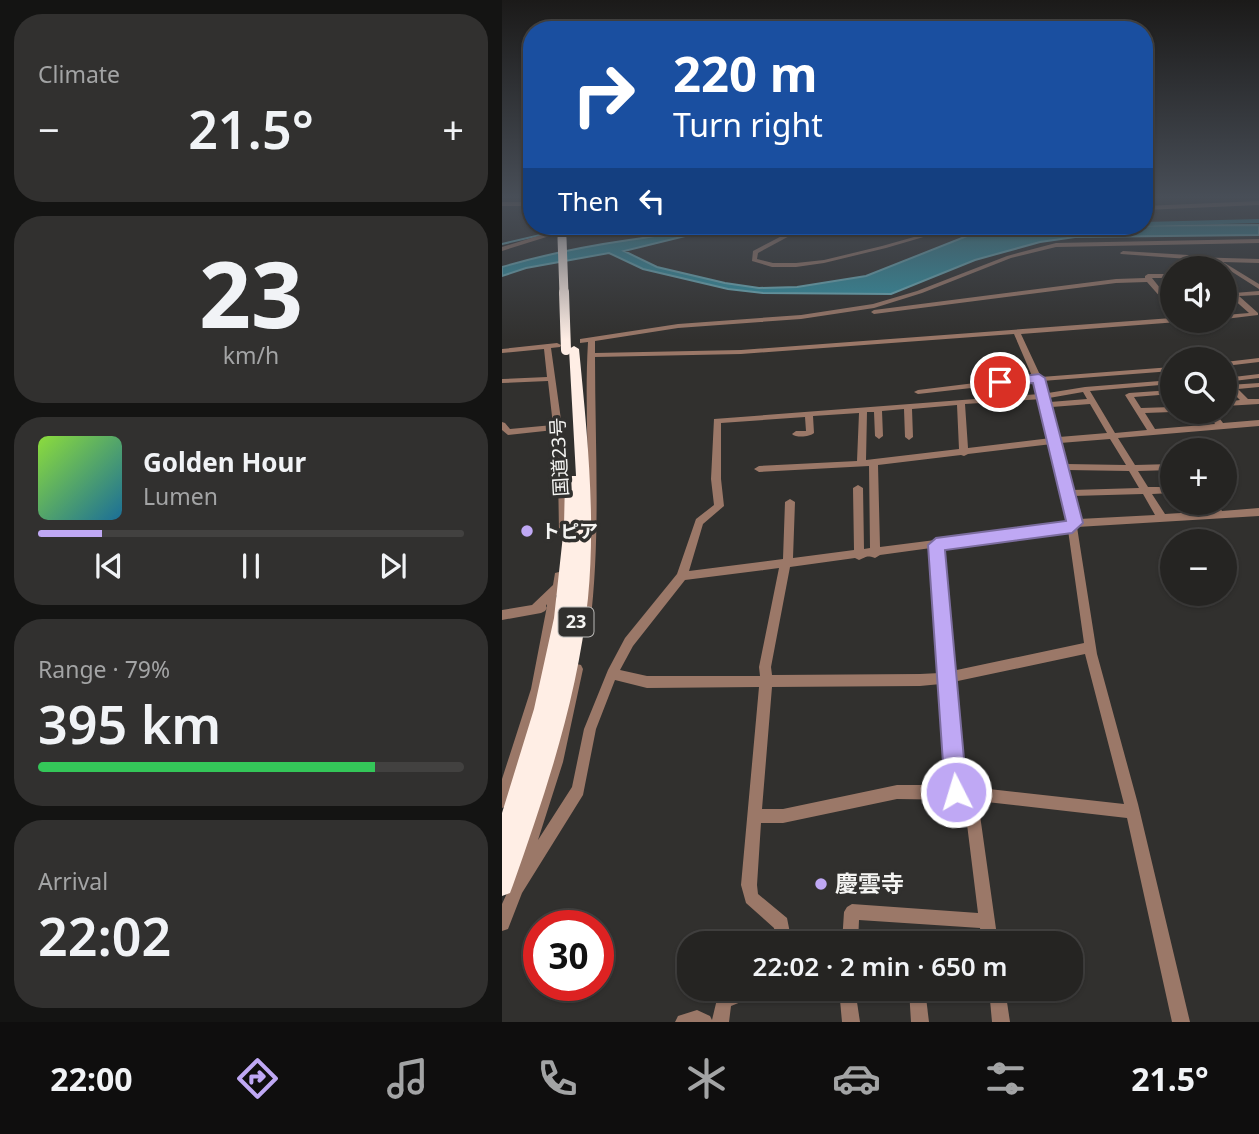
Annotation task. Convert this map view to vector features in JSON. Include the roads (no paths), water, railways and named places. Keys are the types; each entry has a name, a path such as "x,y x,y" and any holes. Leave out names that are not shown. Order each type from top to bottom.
{"highway":[{"name":"国道23号","path":"502,843 534,747 560,605 584,527 562,245"},
{"name":"国道23号","path":"509,886 559,706 560,605"}],"street":[{"path":"502,249 522,245"},
{"path":"769,245 755,252 754,260 774,264 806,264 883,245"},
{"path":"502,351 570,346 677,327 774,321 837,313 894,301 1017,254 1056,245 1072,245"},
{"path":"1181,250 1188,256"},
{"path":"1123,253 1163,256"},
{"path":"1237,260 1259,261"},
{"path":"1237,273 1259,287"},
{"path":"1160,277 1146,276 1160,291"},
{"path":"837,313 870,313 1116,281 1148,280"},
{"path":"1237,295 1259,293"},
{"path":"1237,297 1257,314"},
{"path":"1237,316 1257,314"},
{"path":"591,355 741,352 1160,321"},
{"path":"1017,333 1039,379 1069,493 1091,647 1182,1022"},
{"path":"502,923 509,886 556,762 573,691 588,599 593,536 589,443 592,422 592,340"},
{"path":"547,346 563,470 564,534 558,587 560,605"},
{"path":"1237,363 1259,360"},
{"path":"918,392 1160,370"},
{"path":"1237,379 1259,376"},
{"path":"502,380 550,379"},
{"path":"1045,399 1085,389 1160,383"},
{"path":"1246,402 1232,387 1259,385"},
{"path":"1085,389 1162,518"},
{"path":"1153,433 1128,396 1160,393"},
{"path":"509,886 578,790 590,729 612,674 629,642 682,576 699,523 720,506 716,479 717,421 961,403 1045,399 1092,401"},
{"path":"1237,403 1259,401"},
{"path":"961,403 964,453"},
{"path":"908,408 909,437"},
{"path":"878,410 879,436"},
{"path":"1139,411 1160,410"},
{"path":"861,464 863,411"},
{"path":"796,434 810,433 809,414"},
{"path":"759,469 873,463 1056,441 1259,423"},
{"path":"502,425 508,432 556,427"},
{"path":"873,463 875,554"},
{"path":"1062,467 1160,467"},
{"path":"858,488 859,556"},
{"path":"1069,493 1160,490"},
{"path":"782,931 781,924 751,898 749,884 766,681 764,667 787,563 790,502"},
{"path":"1237,513 1259,512"},
{"path":"682,576 875,554 1073,525 1205,515"},
{"path":"936,545 946,678 963,793 988,931"},
{"path":"535,609 540,617 560,605"},
{"path":"502,615 560,605"},
{"path":"612,674 647,682 946,678 1091,647"},
{"path":"502,801 549,663"},
{"path":"754,816 783,816 897,792 963,793 1132,812"},
{"path":"851,931 852,912 987,921"},
{"path":"720,1022 724,1001"},
{"path":"848,1001 851,1022"},
{"path":"918,1001 920,1022"},
{"path":"998,1001 1001,1022"},
{"path":"684,1022 697,1018 704,1022"}],"water":[{"path":"599,245 650,245 624,251 657,267 759,288 797,287 866,276 945,245 1030,245 975,260 891,294 763,293 728,289 643,269 609,253 526,268 502,276 502,267"}],"place":[{"name":"トピア","path":"527,531"},
{"name":"慶雲寺","path":"821,884"}]}
